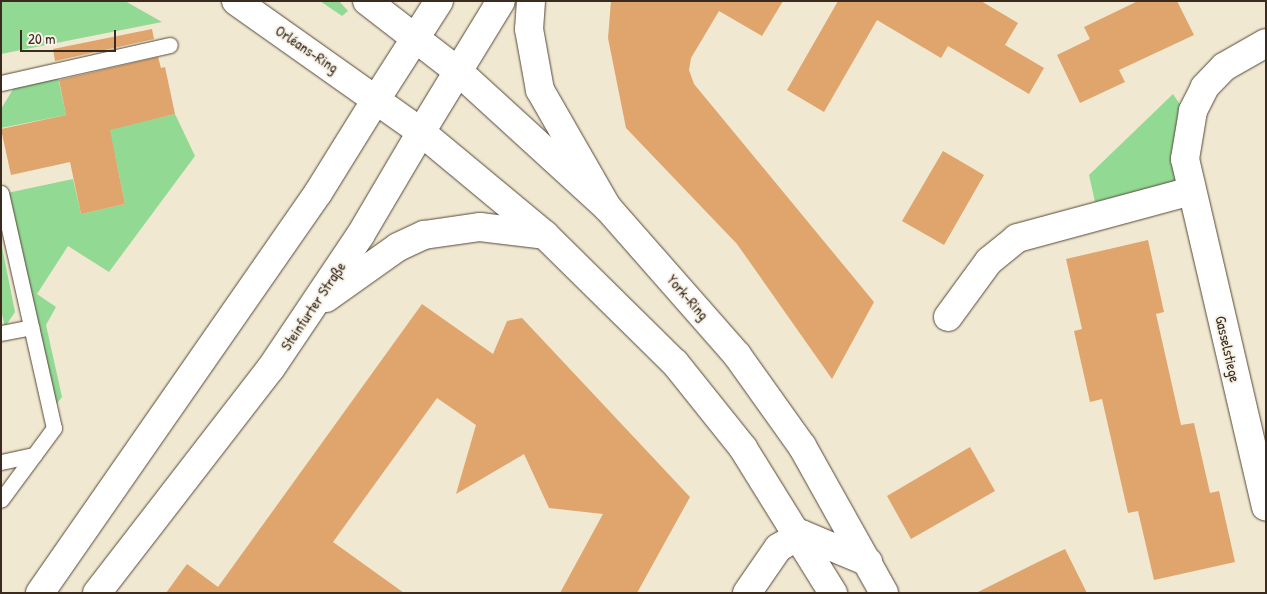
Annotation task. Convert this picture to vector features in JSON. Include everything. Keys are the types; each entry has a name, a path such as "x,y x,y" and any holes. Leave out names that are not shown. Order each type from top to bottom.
{"main road":[{"name":"Orléans-Ring","path":"236,1 376,98 421,132"},
{"path":"367,1 416,39"},
{"path":"40,593 318,194 376,98 439,1"},
{"name":"Steinfurter Straße","path":"97,593 311,310 501,1"},
{"path":"531,1 531,44 540,90 607,206"},
{"name":"York-Ring","path":"416,39 459,72 607,206 737,355 802,446 884,593"},
{"name":"Gasselstiege","path":"1266,42 1224,67 1197,103 1186,152 1191,191 1266,507"},
{"path":"421,132 545,235 675,363 743,448 801,534 833,593"},
{"path":"948,317 989,261 1017,238 1191,191"},
{"path":"311,310 390,252 424,236 480,227 545,235"},
{"path":"801,534 868,562"},
{"path":"747,593 778,548 801,534"}],"lane":[{"path":"1,83 170,45"},
{"path":"1,192 54,428 1,500"},
{"path":"1,333 31,326"},
{"path":"1,462 34,455"}],"green space":[{"path":"1,1 125,1 162,22 1,54"},
{"path":"320,1 339,1 348,11 342,16"},
{"path":"58,77 66,115 1,128 1,109 15,86"},
{"path":"1173,94 1183,109 1180,180 1095,202 1089,175"},
{"path":"175,114 195,156 109,272 68,246 37,294 56,307 46,325 62,397 55,406 7,193 73,179 81,214 125,204 115,155 103,146 99,132"},
{"path":"1,242 15,312 5,327 1,310"}],"building":[{"path":"611,1 783,1 762,36 719,11 691,58 689,70 694,84 874,302 832,379 737,244 626,128 608,38"},
{"path":"838,1 981,1 1018,23 1005,45 1044,68 1029,94 948,46 941,58 877,20 824,112 787,90"},
{"path":"1138,1 1177,1 1194,35 1119,70 1125,82 1080,103 1057,55 1090,39 1084,27"},
{"path":"152,29 154,39 55,61 53,49"},
{"path":"158,57 161,68 165,67 175,114 110,130 125,204 81,214 70,162 11,175 1,129 66,115 59,80"},
{"path":"943,151 984,175 944,245 902,221"},
{"path":"1148,240 1164,312 1156,314 1181,425 1194,423 1210,493 1219,491 1235,562 1154,580 1138,511 1128,513 1102,399 1090,402 1074,331 1082,329 1066,259"},
{"path":"422,304 493,354 507,321 522,318 690,497 637,593 560,593 603,514 549,508 524,454 456,494 476,425 437,398 333,542 404,593 166,593 187,564 218,587"},
{"path":"970,447 995,491 911,539 887,496"},
{"path":"1065,549 1087,593 976,593 1038,562"}]}
